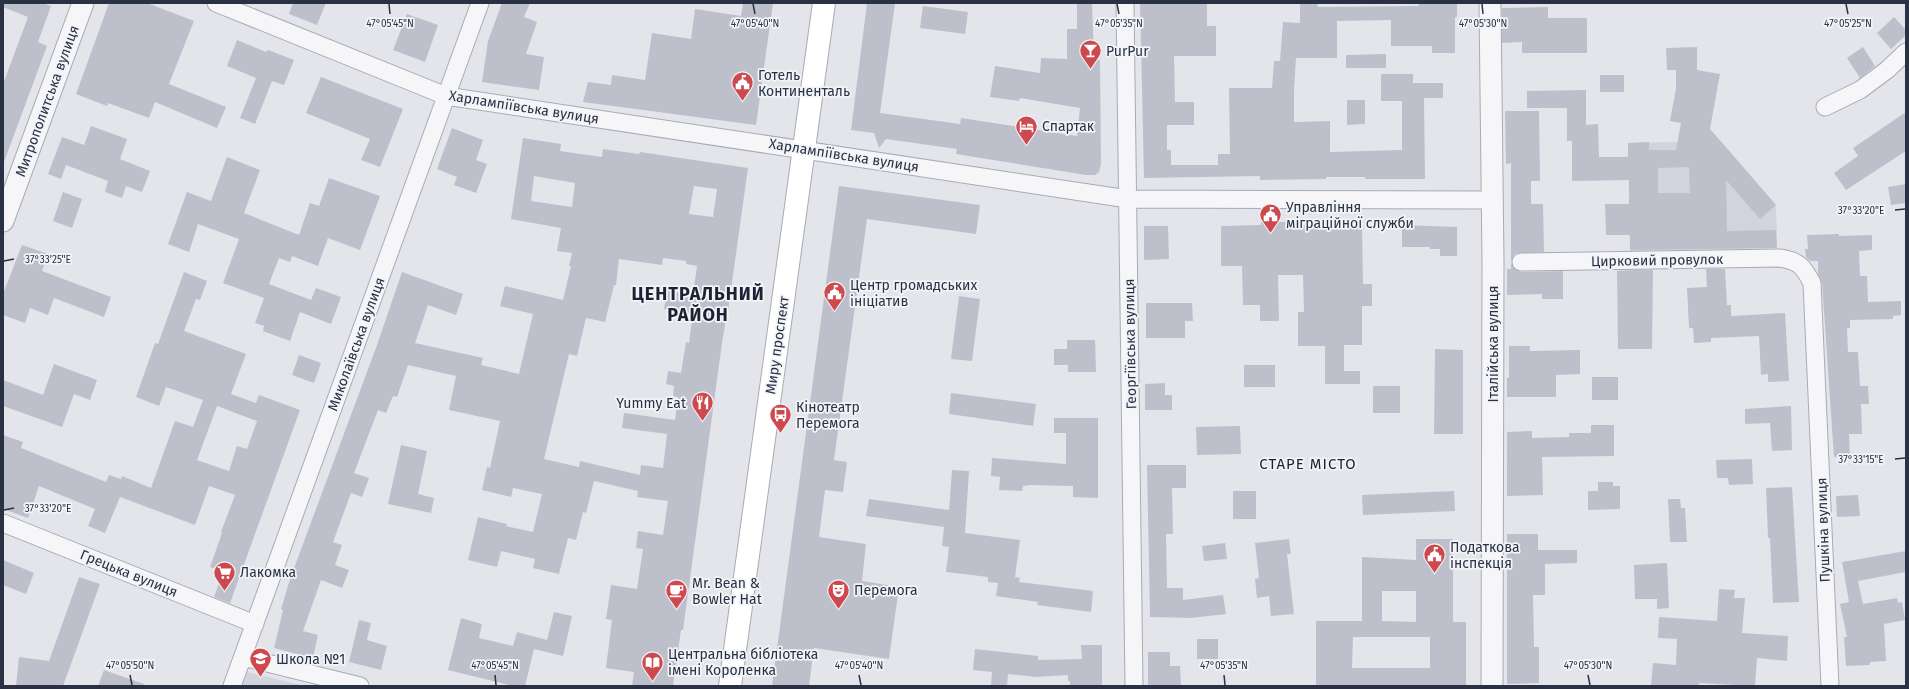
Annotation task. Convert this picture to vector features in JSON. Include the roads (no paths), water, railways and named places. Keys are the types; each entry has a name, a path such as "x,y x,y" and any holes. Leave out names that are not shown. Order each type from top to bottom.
{"main road":[{"name":"Миру проспект","path":"730,686 824,3"}],"street":[{"name":"Митрополитська вулиця","path":"3,221 83,3"},
{"name":"Харлампіївська вулиця","path":"216,3 446,96 1128,199 1492,200"},
{"name":"Миколаївська вулиця","path":"232,686 480,3"},
{"name":"Георгіївська вулиця","path":"1125,3 1134,686"},
{"name":"Італійська вулиця","path":"1490,3 1492,200 1492,686"},
{"path":"1825,107 1860,90 1887,70 1906,52"},
{"name":"Цирковий провулок","path":"1521,262 1780,258 1794,260"},
{"name":"Пушкіна вулиця","path":"1794,260 1805,270 1812,283 1830,686"},
{"name":"Грецька вулиця","path":"3,523 255,624"},
{"path":"243,657 360,686"}],"place":[{"name":"PurPur","path":"1090,70"},
{"name":"Готель Континенталь","path":"742,102"},
{"name":"Спартак","path":"1026,146"},
{"name":"Управління міграційної служби","path":"1270,234"},
{"name":"Центр громадських ініціатив","path":"834,312"},
{"name":"Yummy Eat","path":"702,422"},
{"name":"Кінотеатр Перемога","path":"781,434"},
{"name":"Податкова інспекція","path":"1435,574"},
{"name":"Лакомка","path":"225,592"},
{"name":"Mr. Bean & Bowler Hat","path":"676,610"},
{"name":"Перемога","path":"839,610"},
{"name":"Школа №1","path":"260,678"},
{"name":"Центральна бібліотека імені Короленка","path":"653,682"}],"district":[{"name":"ЦЕНТРАЛЬНИЙ РАЙОН","path":"698,304"},
{"name":"СТАРЕ МІСТО","path":"1308,464"}]}
